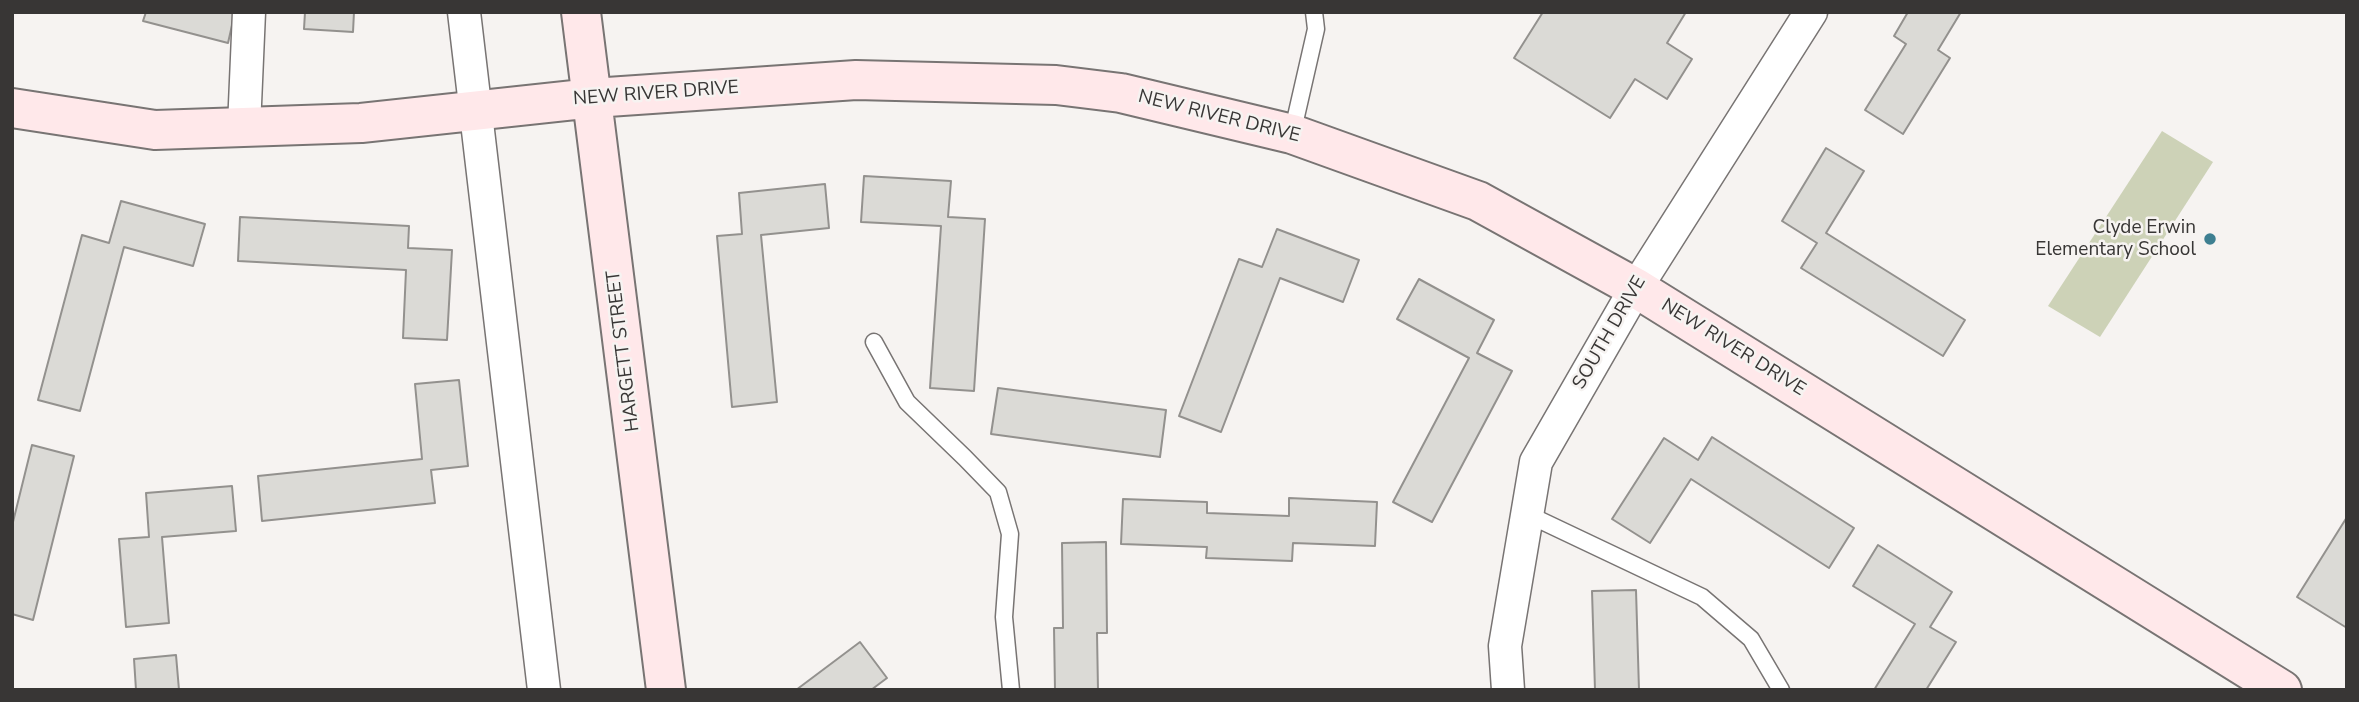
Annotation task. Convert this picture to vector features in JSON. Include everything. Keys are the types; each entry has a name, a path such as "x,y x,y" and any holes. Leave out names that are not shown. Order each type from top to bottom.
{"street":[{"path":"244,127 249,12"},
{"path":"464,12 544,690"},
{"name":"HARGETT STREET","path":"581,12 666,690"},
{"name":"SOUTH DRIVE","path":"1508,690 1505,646 1536,462 1636,288 1811,12"},
{"name":"NEW RIVER DRIVE","path":"12,108 155,130 361,123 593,98 856,80 1056,85 1121,93 1292,134 1478,201 1636,288 2282,690"}],"lane":[{"path":"1292,134 1316,29 1314,12"},
{"path":"874,342 906,402 998,492 1010,534 1004,617 1011,690"},
{"path":"1527,514 1702,597 1751,639 1781,690"}],"green space":[{"path":"2162,131 2213,162 2100,337 2048,306"}],"building":[{"path":"146,12 235,12 228,43 143,21"},
{"path":"305,12 354,12 353,32 304,29"},
{"path":"1543,12 1686,12 1667,43 1692,59 1667,99 1635,79 1610,118 1514,58"},
{"path":"1908,12 1961,12 1938,50 1950,58 1903,134 1865,110 1906,44 1894,36"},
{"path":"1826,148 1864,171 1826,233 1965,320 1943,356 1801,268 1817,243 1782,221"},
{"path":"864,176 951,181 948,217 985,219 974,391 930,388 941,226 861,222"},
{"path":"825,184 829,228 761,235 777,402 732,407 717,236 742,234 739,193"},
{"path":"121,201 205,224 193,266 124,247 80,411 38,400 82,235 109,243"},
{"path":"240,217 409,226 408,248 452,250 447,340 403,338 406,270 238,261"},
{"path":"1277,229 1359,260 1343,302 1280,278 1221,432 1179,416 1239,259 1262,267"},
{"path":"1419,279 1494,320 1477,353 1512,371 1432,522 1393,502 1469,358 1397,319"},
{"path":"459,380 468,466 431,470 435,503 262,521 258,476 422,459 415,384"},
{"path":"998,388 1166,410 1160,457 991,434"},
{"path":"1712,437 1854,528 1829,568 1691,479 1650,543 1612,519 1664,438 1698,460"},
{"path":"32,445 74,456 33,620 12,614 12,526"},
{"path":"232,486 236,531 162,537 169,623 126,627 119,539 149,537 146,493"},
{"path":"1289,498 1377,502 1375,546 1293,543 1292,561 1206,558 1207,547 1121,544 1123,499 1207,502 1207,513 1289,516"},
{"path":"2347,517 2347,628 2297,597"},
{"path":"1106,542 1107,633 1097,633 1098,690 1055,690 1054,628 1063,628 1062,543"},
{"path":"1878,545 1952,592 1930,627 1956,642 1926,690 1874,690 1915,624 1853,586"},
{"path":"1636,590 1639,690 1595,690 1592,591"},
{"path":"860,642 887,678 871,690 796,690"},
{"path":"176,655 179,690 136,690 134,659"}],"place":[{"name":"Clyde Erwin Elementary School","path":"2210,239"}]}
